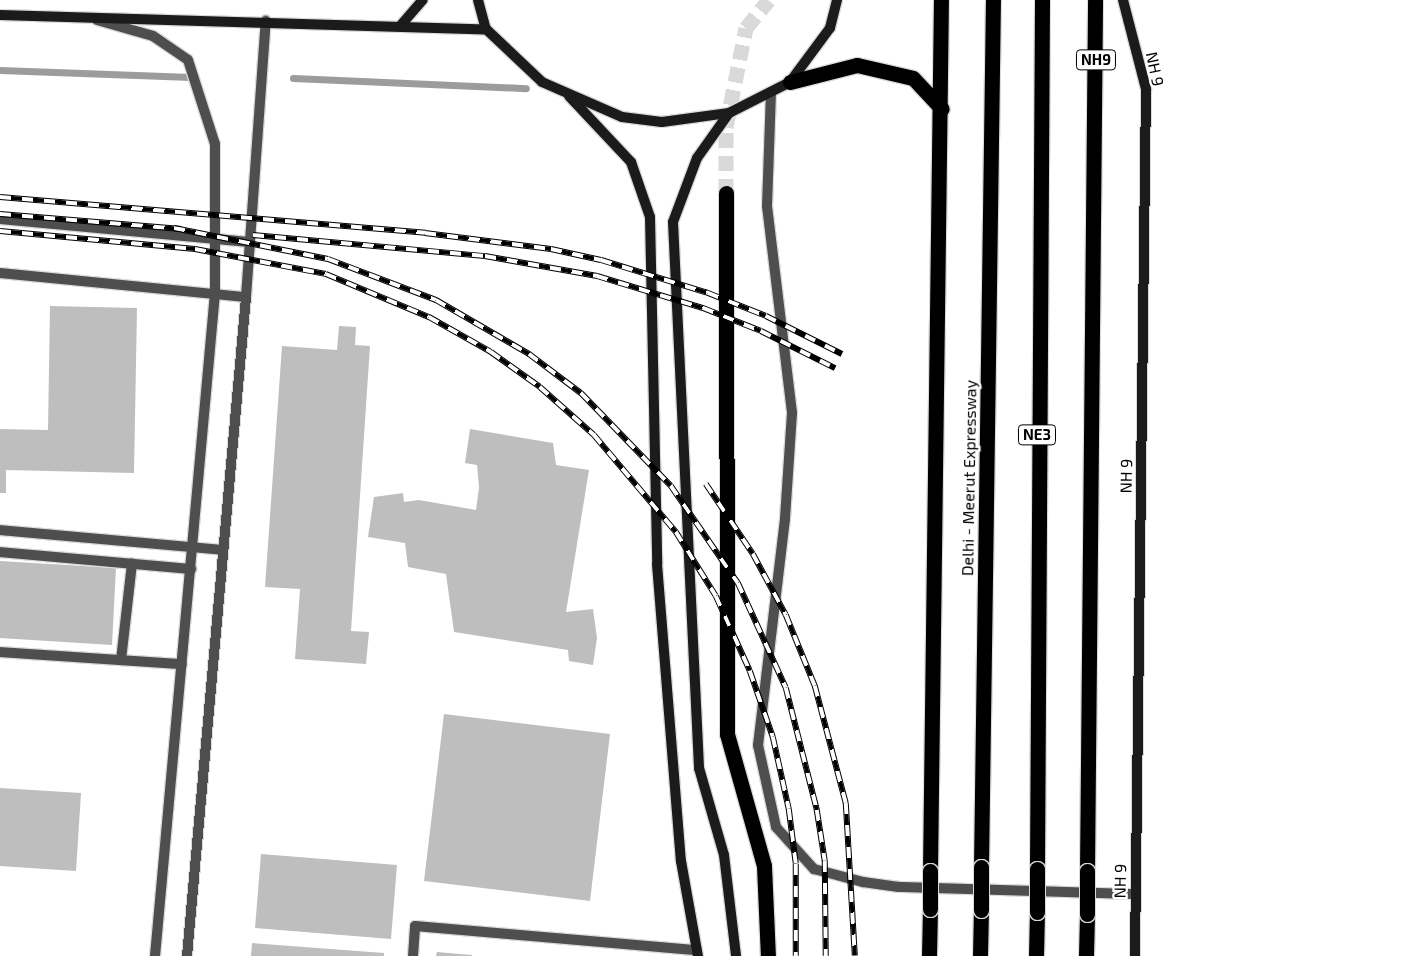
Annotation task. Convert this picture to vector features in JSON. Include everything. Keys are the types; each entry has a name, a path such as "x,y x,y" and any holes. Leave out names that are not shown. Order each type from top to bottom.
{"highway":[{"path":"929,956 942,108 941,0"},
{"name":"Delhi - Meerut Expressway","path":"980,956 993,0"},
{"name":"NE3","path":"1036,956 1042,0"},
{"name":"NH9","path":"1086,956 1096,119 1095,0"},
{"path":"790,82 857,65 913,78 942,108"},
{"path":"726,193 727,734 764,866 768,956"}],"main road":[{"path":"401,25 423,0"},
{"path":"478,0 486,29 542,82 569,96 622,117 662,122 730,113 790,82 830,28 837,0"},
{"name":"NH 9","path":"1123,0 1146,89 1134,956"},
{"path":"0,15 266,21 486,29"},
{"path":"569,96 631,162 650,217 657,564 681,861 698,953"},
{"path":"730,113 697,158 673,222 698,768 724,855 736,956"}],"street":[{"path":"87,17 153,36 188,60 215,144 215,293 155,956"},
{"path":"187,956 246,297 266,21"},
{"path":"771,92 767,206 792,413 785,519 758,745 776,827 814,869 863,882 899,887 1135,894"},
{"path":"0,219 250,242"},
{"path":"0,273 246,297"},
{"path":"0,530 223,550"},
{"path":"0,552 191,569"},
{"path":"121,660 132,564"},
{"path":"0,652 182,664"},
{"path":"413,956 415,926 698,953"}],"building":[{"path":"50,306 137,308 134,473 6,470 6,493 0,493 0,429 48,430"},
{"path":"339,326 356,327 355,345 370,346 351,631 369,632 366,664 295,659 300,589 265,587 282,346 337,350"},
{"path":"470,429 553,443 556,465 589,470 566,612 593,609 597,638 593,665 569,661 568,650 454,632 446,574 408,567 405,543 368,537 374,497 403,493 404,502 419,500 476,510 479,487 477,465 465,463"},
{"path":"0,561 116,568 112,645 0,638"},
{"path":"444,714 610,734 590,901 424,881"},
{"path":"0,788 81,793 76,871 0,866"},
{"path":"261,854 397,865 391,939 255,928"},
{"path":"252,943 384,953 384,956 251,956"},
{"path":"437,952 472,955 472,956 436,956"}],"waterway":[{"path":"0,70 191,77"},
{"path":"293,78 526,88"}],"tunnel":[{"path":"726,193 726,127 746,28 769,0"}],"railway":[{"path":"0,197 425,233 551,249 601,260 708,293 766,316 842,354"},
{"path":"0,214 181,229"},
{"path":"174,228 328,259 436,300 529,354 581,393 671,486 738,583 786,688 817,810 825,861 826,956"},
{"path":"0,231 195,249 326,274 429,317 491,352 540,387 594,435 676,532 716,596 750,671 773,737 789,809 796,864 796,956"},
{"path":"253,235 485,256 597,276 703,308 761,331 835,368"},
{"path":"706,484 753,554 786,615 815,686 846,803 855,956"}]}
